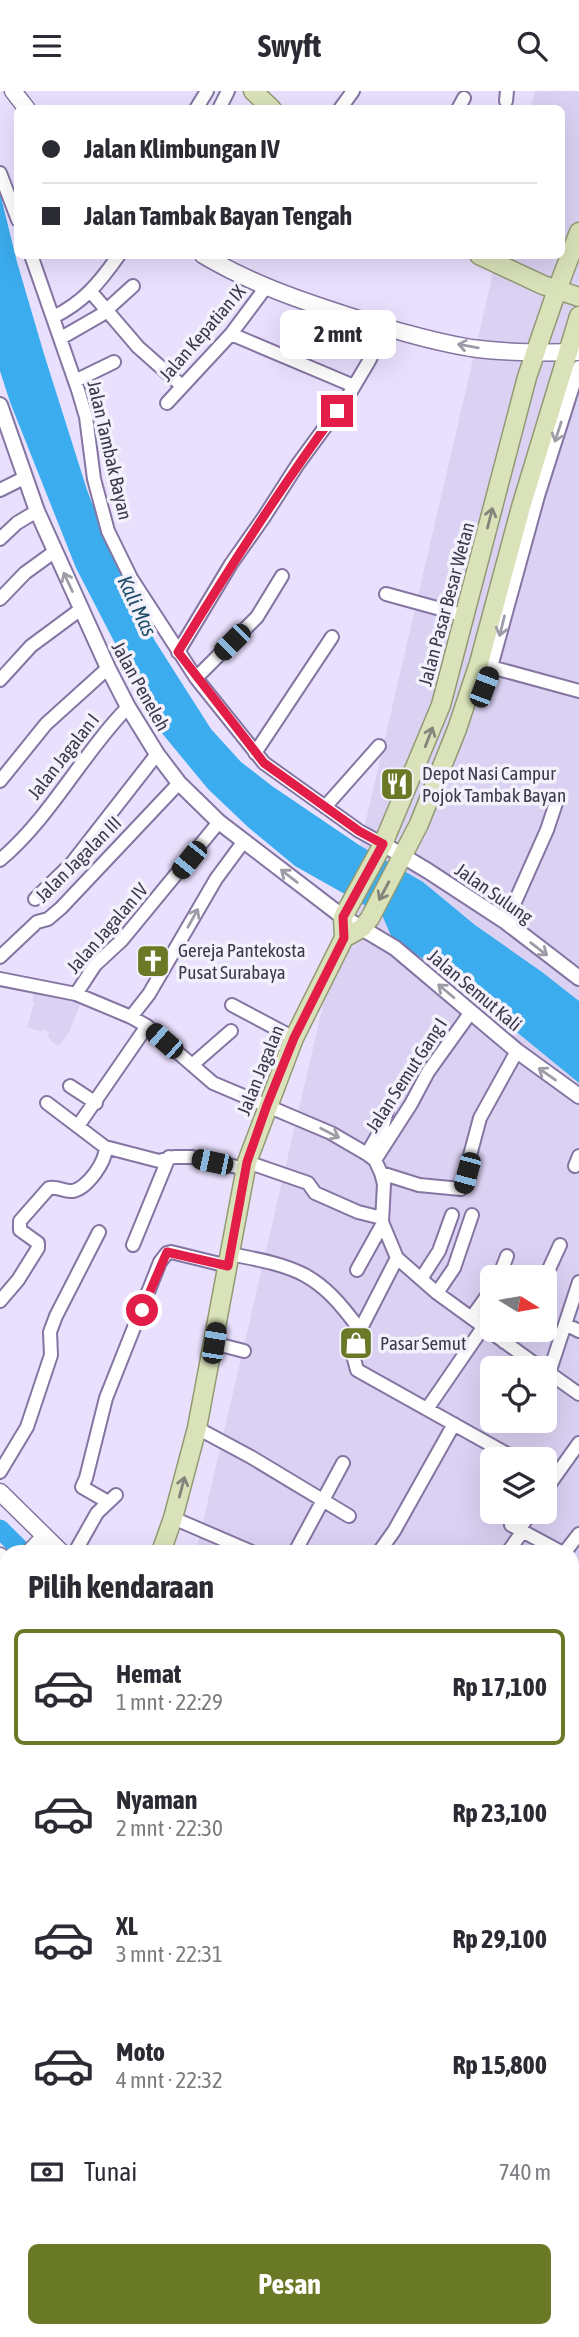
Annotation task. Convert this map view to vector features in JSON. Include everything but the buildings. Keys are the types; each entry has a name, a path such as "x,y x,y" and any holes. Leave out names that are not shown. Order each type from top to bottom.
{"main road":[{"path":"253,91 268,105"},
{"name":"Jalan Pasar Besar Wetan","path":"347,910 380,849 425,749 441,705 536,352 579,232"},
{"path":"210,259 266,287 385,328 471,348 573,352"},
{"path":"513,263 556,290 579,297"},
{"path":"344,938 366,923 430,798 468,696 520,535 573,352 579,316"},
{"path":"406,789 415,801 430,798"},
{"name":"Jalan Jagalan","path":"163,1545 197,1428 246,1165 294,1038 344,938 347,910"},
{"path":"0,1492 39,1543"}],"street":[{"path":"0,173 14,210"},
{"name":"Jalan Tambak Bayan","path":"32,259 86,417 96,488 108,531 131,578 196,678 255,753 281,777 380,849"},
{"path":"54,317 67,311 91,292 116,259"},
{"path":"61,338 106,312 133,286"},
{"name":"Jalan Kepatian IX","path":"167,403 231,334 266,287"},
{"path":"91,292 138,347 182,386"},
{"path":"178,652 231,564 354,386 385,328"},
{"path":"231,334 354,386"},
{"path":"75,381 114,362"},
{"path":"468,696 481,691 491,667 520,535 579,367"},
{"name":"Jalan Peneleh","path":"0,405 24,478 54,552 108,668 157,754 179,783 219,822 347,910"},
{"path":"0,490 24,478"},
{"path":"0,539 17,523 37,511"},
{"path":"0,599 25,573 54,552"},
{"path":"196,678 257,617 282,576"},
{"path":"386,594 466,615"},
{"path":"0,680 31,646 81,609"},
{"path":"255,753 332,637"},
{"path":"491,667 579,691"},
{"path":"0,781 46,724 108,668"},
{"name":"Jalan Jagalan I","path":"0,860 29,830 100,738 128,707"},
{"path":"325,807 379,746"},
{"path":"35,899 72,863 157,754"},
{"name":"Jalan Jagalan III","path":"0,957 28,929 37,922 48,919 61,908 179,783"},
{"path":"506,922 547,830 556,803"},
{"name":"Jalan Jagalan IV","path":"76,994 95,965 122,940 219,822"},
{"path":"131,1017 149,994 216,879 244,841"},
{"name":"Jalan Sulung","path":"380,849 506,922 579,978"},
{"name":"Jalan Semut Kali","path":"347,910 395,947 517,1051 579,1095"},
{"path":"0,979 76,994 131,1017 147,1026 213,1083 331,1133 371,1157 382,1173 384,1184 382,1222 357,1270"},
{"path":"232,1005 294,1038"},
{"name":"Jalan Semut Gang I","path":"371,1157 440,1053 471,1012"},
{"path":"78,1126 96,1104 147,1026"},
{"path":"192,1065 231,1031"},
{"path":"382,1173 419,1185 456,1191 463,1187 480,1118 517,1051"},
{"path":"70,1086 96,1104"},
{"path":"47,1103 105,1147 159,1161 169,1157 192,1157 246,1165 308,1183 314,1193 382,1222 397,1258 437,1293 480,1324"},
{"path":"371,1157 387,1111"},
{"path":"0,1301 18,1280 38,1248 38,1243 20,1230 20,1221 49,1188 55,1187 68,1192 80,1188 105,1156 105,1147"},
{"path":"133,1245 169,1157"},
{"path":"421,1279 439,1251 452,1215"},
{"path":"437,1293 454,1268 472,1215"},
{"path":"0,1472 27,1427 51,1355 50,1332 55,1316 99,1232"},
{"path":"551,1265 560,1245"},
{"path":"79,1545 97,1513 112,1498 82,1487 106,1398 167,1252 229,1260 274,1262 301,1271 321,1285 360,1330"},
{"path":"504,1265 507,1256"},
{"path":"397,1258 360,1330 353,1355 358,1370 495,1447"},
{"path":"548,1356 579,1282"},
{"path":"472,1317 480,1306"},
{"path":"427,1409 480,1333"},
{"path":"504,1342 524,1356"},
{"path":"214,1343 244,1351"},
{"path":"557,1379 579,1394"},
{"path":"384,1545 454,1424"},
{"path":"197,1428 233,1446 349,1516"},
{"path":"557,1474 579,1443"},
{"path":"299,1545 343,1463"},
{"path":"173,1518 236,1545"},
{"path":"511,1545 521,1524"},
{"path":"517,1529 549,1545"}],"shaded area":[{"path":"535,91 579,91 579,1545 198,1545 496,259 565,259 565,105 532,105"},
{"path":"35,989 83,998 69,1032 59,1046 51,1041 49,1032 27,1027"}],"water":[{"name":"Kali Mas","path":"0,193 14,259 16,259 87,490 113,557 155,641 211,729 241,762 272,786 359,845 423,882 475,925 579,1001 579,1083 448,976 392,938 382,915 295,866 248,827 208,789 161,732 76,568 0,371"}],"waterway":[{"path":"0,1529 16,1545"}],"place":[{"name":"Depot Nasi Campur Pojok Tambak Bayan","path":"397,784"},
{"name":"Gereja Pantekosta Pusat Surabaya","path":"153,961"},
{"name":"Pasar Semut","path":"356,1343"}],"route":[{"path":"142,1310 160,1262 167,1252 228,1266 247,1162 267,1105 317,988 344,938 343,917 383,844 359,831 264,763 178,652 231,564 337,411"}]}
